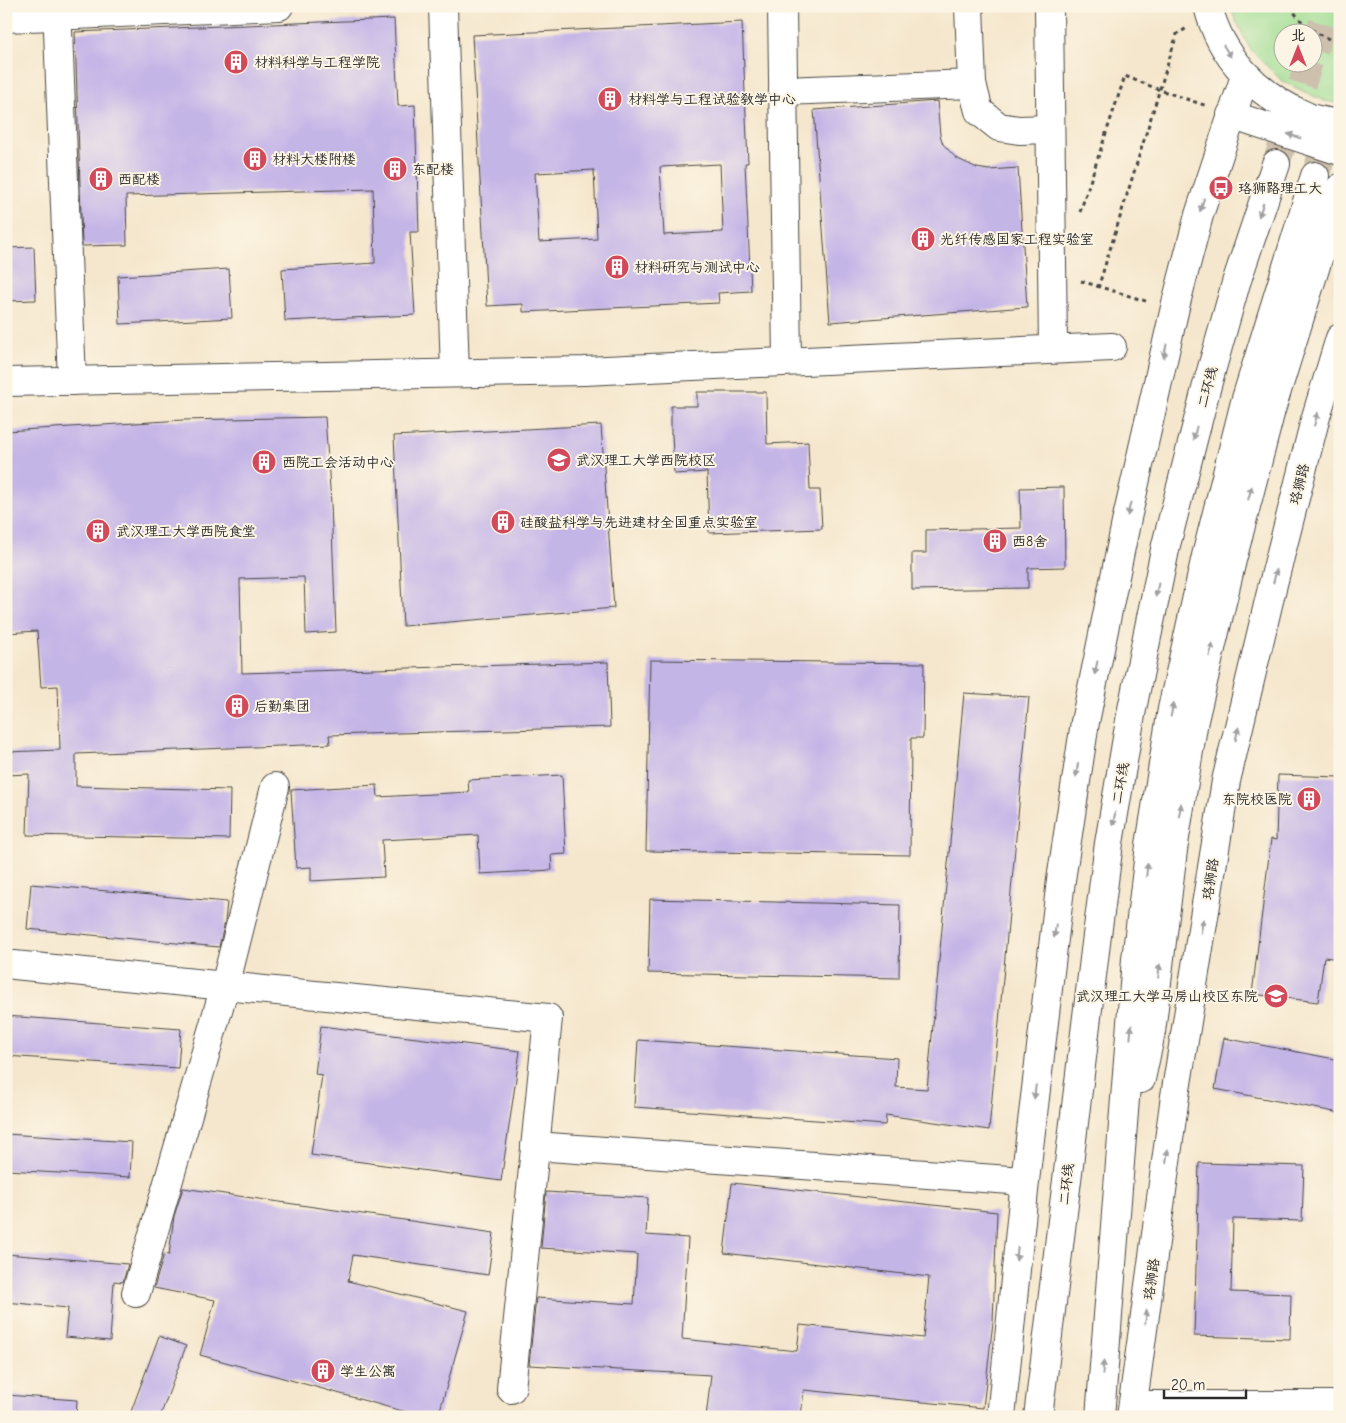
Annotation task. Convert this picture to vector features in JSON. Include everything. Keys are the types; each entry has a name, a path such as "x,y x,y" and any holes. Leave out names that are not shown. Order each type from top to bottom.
{"main road":[{"path":"6,18 58,11 279,6"},
{"path":"443,6 455,373"},
{"path":"782,6 787,361"},
{"path":"969,6 972,84 980,111 999,127 1020,130 1050,129"},
{"path":"1049,6 1053,350"},
{"path":"1208,6 1211,19 1224,49 1245,76 1274,100 1308,117 1340,124"},
{"path":"58,11 72,381"},
{"path":"1001,1417 1025,1181 1061,880 1084,722 1129,508 1176,303 1199,215 1245,76"},
{"path":"783,91 972,84"},
{"path":"1231,114 1340,151"},
{"name":"二环线","path":"1038,1417 1096,941 1132,709 1166,546 1206,389 1236,283 1276,164"},
{"path":"1100,1417 1138,950 1150,845 1172,709 1206,556 1246,402 1315,176"},
{"path":"1117,1191 1151,1032 1173,850 1194,720 1232,560 1271,410 1340,188"},
{"name":"珞狮路","path":"1133,1411 1175,1096 1226,781 1272,588 1315,420 1338,344"},
{"path":"6,382 584,370 1112,347"},
{"path":"136,1293 224,986 275,787"},
{"path":"14,964 548,1018 511,1389"},
{"path":"535,1146 1025,1181"},
{"path":"1133,1411 1340,1405"}],"path":[{"path":"1290,6 1298,19 1318,35 1340,43"},
{"path":"1098,288 1160,90"}],"green space":[{"path":"1229,6 1340,6 1340,103 1324,101 1282,81 1250,49"}],"building":[{"path":"394,19 398,106 415,105 419,232 410,232 415,315 285,321 282,269 375,263 373,189 126,196 127,245 82,246 75,32"},
{"path":"742,22 748,163 745,163 751,291 718,293 719,303 523,312 523,304 487,306 472,35","holes":["720,164 723,232 664,235 660,167","594,170 597,239 539,242 535,173"]},
{"name":"光纤传感国家工程实验室","path":"937,101 940,135 943,144 956,158 977,168 989,170 1018,168 1027,307 830,322 814,110"},
{"path":"34,247 36,300 6,301 6,248"},
{"path":"229,269 232,318 120,324 118,276"},
{"path":"697,392 766,392 767,444 808,442 810,490 820,490 822,529 709,533 707,472 674,474 671,406 697,406"},
{"path":"325,417 331,503 336,632 306,634 304,577 240,579 242,673 608,662 610,727 329,735 330,744 76,754 76,786 230,790 229,839 27,835 29,774 6,775 6,752 60,750 58,686 41,687 37,631 6,633 6,431 183,420"},
{"name":"硅酸盐科学与先进建材全国重点实验室","path":"601,425 614,608 403,626 394,436"},
{"name":"西8舍","path":"1064,487 1065,567 1028,568 1028,588 912,590 912,553 926,553 926,530 1021,528 1020,488"},
{"path":"650,660 924,663 923,738 911,738 910,855 646,851"},
{"path":"964,693 1029,697 989,1130 886,1115 885,1125 634,1107 638,1040 897,1058 896,1087 927,1089"},
{"path":"562,775 566,854 551,855 552,870 480,874 478,835 382,840 384,877 311,881 311,867 296,868 291,790 377,785 378,797 469,792 468,780"},
{"path":"1278,775 1340,777 1340,959 1324,957 1318,1002 1252,994 1271,839 1276,840"},
{"path":"31,884 227,902 225,922 219,947 27,929"},
{"path":"650,899 900,905 899,978 648,973"},
{"path":"6,1016 181,1029 178,1068 6,1056"},
{"path":"321,1026 520,1051 501,1181 311,1155 322,1075 315,1074"},
{"path":"1224,1038 1340,1060 1340,1113 1215,1089"},
{"path":"6,1134 132,1142 130,1177 6,1170"},
{"path":"1199,1163 1304,1166 1302,1221 1233,1219 1231,1292 1291,1294 1290,1339 1194,1336"},
{"path":"732,1183 997,1212 993,1322 983,1408 804,1390 801,1417 706,1417 711,1375 529,1365 536,1298 634,1304 637,1254 541,1248 546,1192 648,1198 646,1235 688,1238 682,1339 797,1351 800,1325 923,1338 929,1277 724,1253"},
{"path":"183,1188 494,1233 488,1275 353,1255 348,1281 468,1311 438,1417 424,1417 200,1355 215,1300 154,1288 164,1254 169,1255 174,1216"},
{"path":"6,1254 128,1264 123,1282 114,1281 110,1341 65,1337 68,1308 6,1302"},
{"path":"159,1336 186,1346 160,1417 129,1417"},
{"path":"6,1395 77,1400 76,1417 6,1417"}],"tunnel":[{"path":"1323,22 1328,6"},
{"path":"1276,164 1306,72"},
{"path":"1315,176 1340,102"}],"place":[{"name":"材料科学与工程学院","path":"236,62"},
{"name":"材料学与工程试验教学中心","path":"610,99"},
{"name":"材料大楼附楼","path":"255,159"},
{"name":"东配楼","path":"395,169"},
{"name":"西配楼","path":"101,179"},
{"name":"珞狮路理工大","path":"1221,188"},
{"name":"光纤传感国家工程实验室","path":"923,239"},
{"name":"材料研究与测试中心","path":"617,267"},
{"name":"武汉理工大学西院校区","path":"559,460"},
{"name":"西院工会活动中心","path":"264,462"},
{"name":"硅酸盐科学与先进建材全国重点实验室","path":"503,522"},
{"name":"武汉理工大学西院食堂","path":"98,531"},
{"name":"西8舍","path":"995,541"},
{"name":"后勤集团","path":"237,706"},
{"name":"东院校医院","path":"1309,799"},
{"name":"武汉理工大学马房山校区东院","path":"1276,996"},
{"name":"学生公寓","path":"323,1371"}]}
